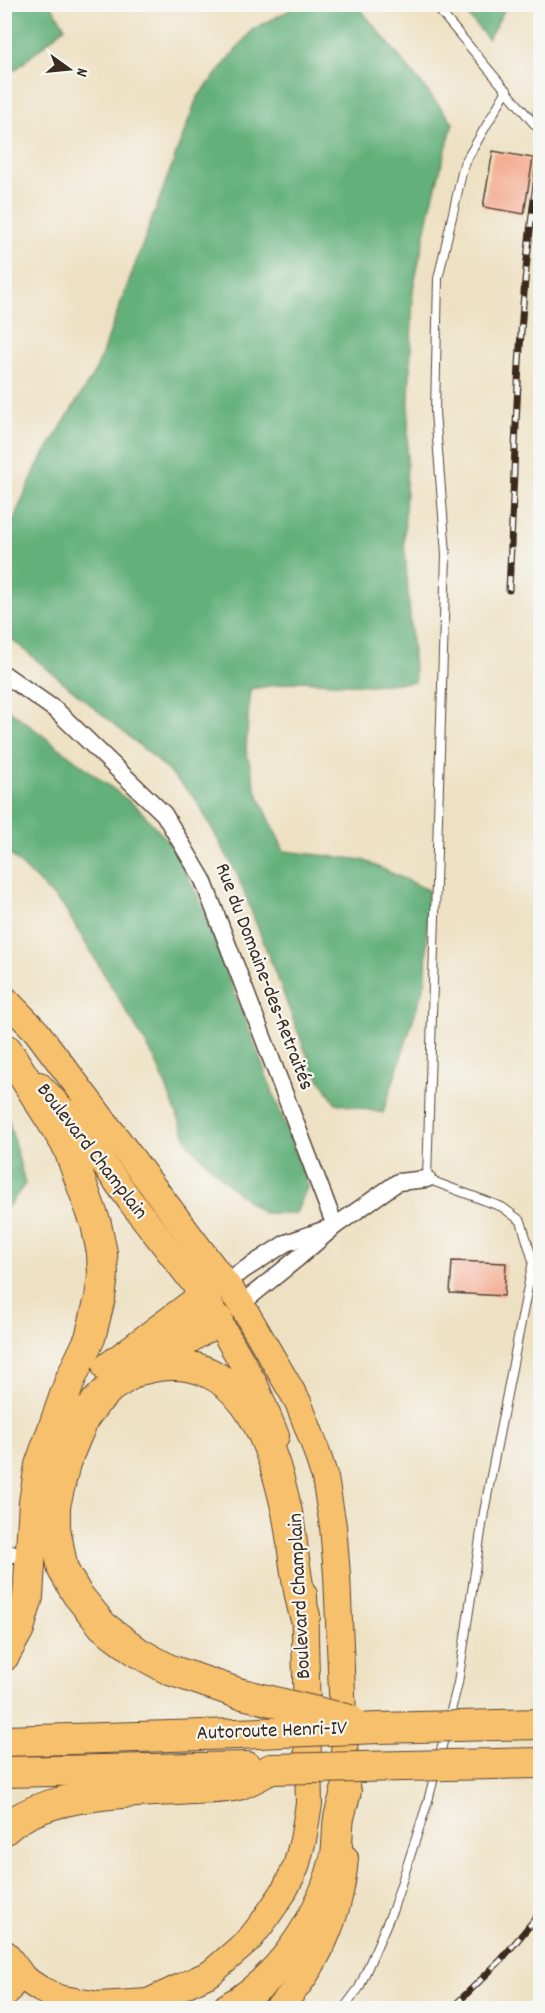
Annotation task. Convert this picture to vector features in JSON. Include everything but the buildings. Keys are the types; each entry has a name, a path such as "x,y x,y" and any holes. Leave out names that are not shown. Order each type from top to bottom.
{"highway":[{"path":"4,1656 19,1629 25,1611 31,1579 34,1502 40,1465 71,1378 90,1338 103,1275 102,1253 96,1224 68,1147 6,1048"},
{"path":"32,1555 55,1528 55,1506 65,1462 84,1418 111,1387 136,1371 222,1301"},
{"path":"48,1444 61,1420 88,1386 128,1352 222,1301"},
{"path":"136,1371 161,1364 193,1365 222,1379 243,1401 261,1430 279,1478 288,1518 297,1589 304,1616"},
{"path":"32,1555 63,1570 77,1594 103,1626 139,1653 170,1670 238,1693 379,1728"},
{"name":"Autoroute Henri-IV","path":"4,1741 540,1724"},
{"name":"Autoroute Henri-IV","path":"4,1772 238,1776 271,1769 540,1763"},
{"path":"4,1830 26,1814 60,1802 238,1776"},
{"path":"228,2008 238,2003 268,1976 291,1950 316,1910 334,1861 339,1819 346,1791"}],"main road":[{"name":"Boulevard Champlain","path":"4,998 37,1032 222,1301 298,1401 325,1478 333,1526 337,1575 347,1831 344,1870 337,1908 313,1964 289,1998 278,2008"},
{"name":"Boulevard Champlain","path":"6,1048 72,1120 132,1203 222,1301 284,1457 296,1506 302,1546 307,1813 296,1867 283,1893 243,1946 211,1973 148,2002 99,2005 58,1998 9,1975"}],"street":[{"name":"Rue du Domaine-des-Retraités","path":"4,674 57,711 164,814 187,852 203,880 335,1226"},
{"path":"222,1301 298,1258 335,1226 399,1182 427,1179"},
{"path":"222,1301 286,1244 335,1226"}],"lane":[{"path":"434,4 538,127"},
{"path":"344,2008 359,1988 393,1909 428,1801 455,1693 469,1618 484,1512 537,1259 521,1221 502,1207 427,1179 446,554 435,412 438,279 464,164 507,90"},
{"path":"538,127 540,99"},
{"path":"540,519 540,533"}],"green space":[{"path":"354,4 453,123 432,201 413,289 404,541 415,682 368,685 301,681 250,689 246,750 256,790 284,851 363,860 428,890 426,979 383,1113 336,1103 312,1068 237,874 195,798 156,759 4,633 5,539 37,466 96,370 197,98 253,29 300,5"},
{"path":"4,5 51,5 65,27 15,70 5,71"},
{"path":"459,5 507,5 488,39"},
{"path":"4,706 138,808 172,846 200,901 308,1185 296,1213 263,1213 232,1188 189,1144 155,1059 64,907 5,849"},
{"path":"5,1106 25,1184 4,1210"}],"railway":[{"path":"509,590 522,319 532,211 540,158"},
{"path":"452,2008 501,1960 540,1913"}]}
